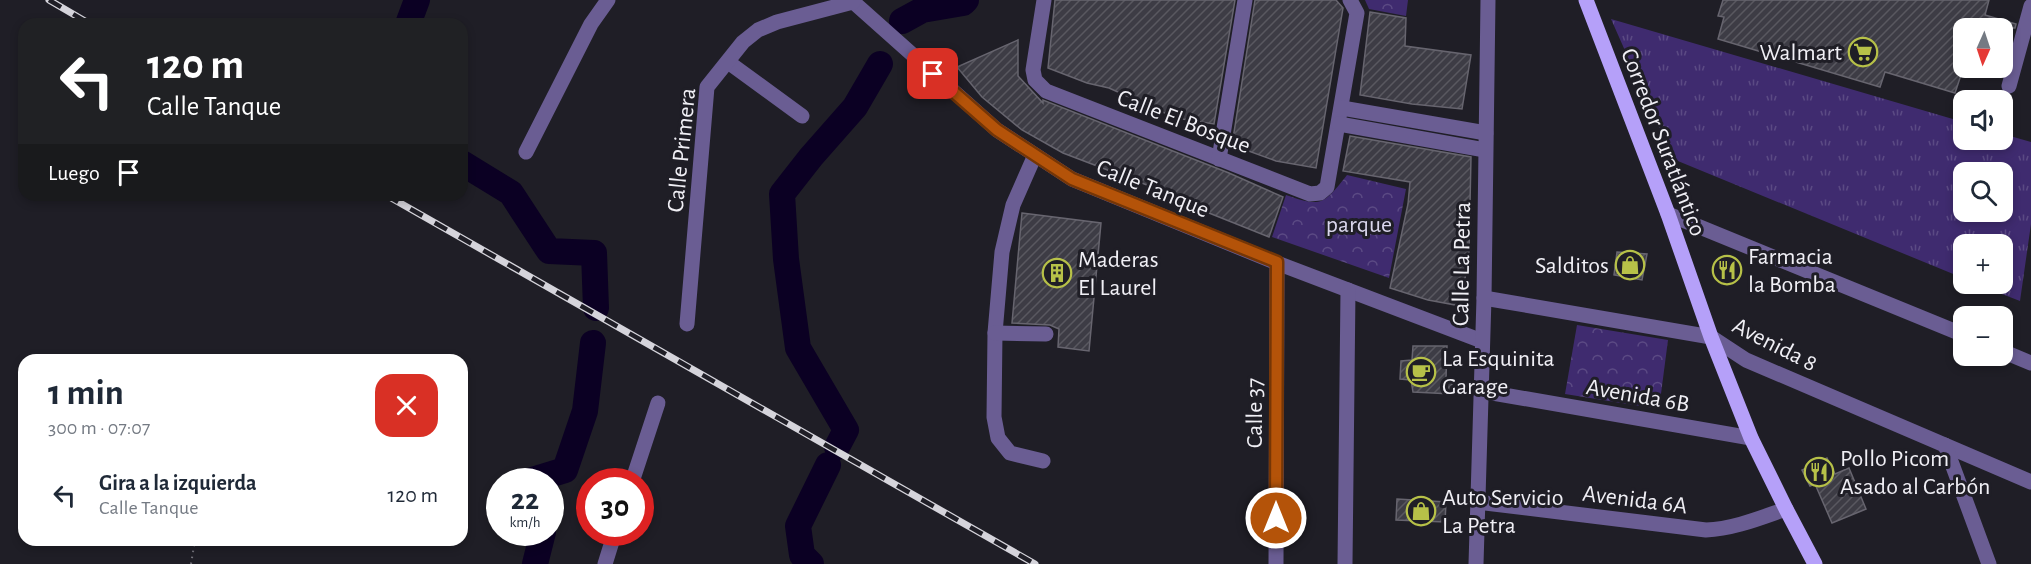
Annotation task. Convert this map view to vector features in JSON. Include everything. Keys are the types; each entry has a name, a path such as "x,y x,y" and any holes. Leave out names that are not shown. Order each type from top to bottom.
{"main road":[{"name":"Corredor Suratlántico","path":"1586,0 1668,214 1711,337 1751,438 1785,509 1815,564"}],"street":[{"path":"526,152 591,24 608,0"},
{"name":"Calle El Bosque","path":"1044,0 1033,70 1035,80 1046,91 1310,195 1320,193 1327,187 1339,124"},
{"path":"1219,159 1245,0"},
{"path":"1350,0 1357,13 1339,124 1485,150"},
{"name":"Calle La Petra","path":"1476,564 1484,298 1488,0"},
{"name":"Calle Primera","path":"687,324 707,87 715,74 728,62 743,42 758,30 777,22 853,1"},
{"name":"Calle Tanque","path":"853,1 997,130 1072,179 1277,262 1482,341"},
{"path":"2008,86 2031,6"},
{"path":"728,62 802,116"},
{"path":"1342,108 1486,133"},
{"path":"1035,155 1013,205 1002,252 995,333 994,417 998,438 1010,453 1043,461"},
{"path":"1668,214 1953,331"},
{"name":"Calle 37","path":"1276,564 1277,262"},
{"path":"1345,564 1348,290"},
{"name":"Avenida 8","path":"1484,298 1711,337 1746,360 2031,482"},
{"path":"995,333 1046,334"},
{"path":"2013,356 2031,363"},
{"name":"Avenida 6B","path":"1481,391 1751,438"},
{"path":"637,468 658,403"},
{"path":"1945,446 1989,564"},
{"name":"Avenida 6A","path":"1477,502 1706,530 1736,525 1785,509"},
{"path":"605,564 611,546"}],"path":[{"path":"191,564 194,546"}],"green space":[{"path":"1365,0 1408,0 1406,16 1369,9"},
{"path":"1611,19 1953,119 1953,150 2013,150 2013,137 2031,142 2031,224 2020,301 2002,294 2013,294 2013,234 1953,234 1953,274 1673,159"},
{"name":"parque","path":"1347,175 1406,189 1389,278 1272,237 1286,195 1307,201 1321,201 1333,192"},
{"path":"1577,325 1668,340 1659,409 1565,394"}],"building":[{"path":"1055,0 1235,0 1214,124 1176,118 1109,88 1087,83 1048,68"},
{"path":"1255,0 1336,0 1343,8 1316,168 1276,161 1232,145"},
{"name":"Walmart","path":"1723,0 1989,0 1985,15 1995,18 1953,18 1953,78 1960,78 1953,92 1885,72 1880,87 1718,39 1724,17 1718,16"},
{"path":"1370,12 1406,18 1405,46 1471,55 1462,109 1412,104 1360,95"},
{"path":"1018,40 1018,76 1043,103 1043,100 1229,173 1283,197 1269,237 1147,185 1063,153 1022,130 982,97 957,67"},
{"path":"1350,136 1471,157 1469,251 1461,306 1428,300 1390,288 1408,204 1410,182 1343,171"},
{"name":"Maderas El Laurel","path":"1022,213 1101,223 1089,351 1058,347 1059,329 1050,325 1012,323"},
{"name":"Salditos","path":"1617,252 1647,254 1642,280 1614,275"},
{"name":"Farmacia la Bomba","path":"1727,259 1734,262 1737,269 1734,276 1727,279 1720,276 1717,269 1720,262"},
{"name":"La Esquinita Garage","path":"1413,346 1447,346 1446,379 1452,380 1452,394 1413,392 1411,380 1400,379 1401,361 1412,360"},
{"path":"1827,458 1835,474 1849,468 1866,509 1832,523 1815,484 1810,486 1802,470"},
{"name":"Auto Servicio La Petra","path":"1397,499 1446,502 1445,522 1396,520"}],"waterway":[{"path":"410,18 417,0"},
{"path":"902,21 922,10 963,3 966,0"},
{"path":"837,447 846,430 798,348 786,259 782,194 855,107 880,64"},
{"path":"468,167 511,193 549,251 594,253 596,308"},
{"path":"564,470 585,411 593,343"},
{"path":"811,564 802,555 798,526 828,465"},
{"path":"535,564 540,546"}],"railway":[{"path":"49,0 80,18"},
{"path":"397,201 1035,564"}],"place":[{"name":"Walmart","path":"1863,52"},
{"name":"Salditos","path":"1630,265"},
{"name":"Farmacia la Bomba","path":"1727,270"},
{"name":"Maderas El Laurel","path":"1057,273"},
{"name":"La Esquinita Garage","path":"1421,372"},
{"name":"Pollo Picom Asado al Carbón","path":"1819,472"},
{"name":"Auto Servicio La Petra","path":"1421,511"}],"route":[{"path":"933,74 997,130 1072,179 1277,262 1276,518"}]}
